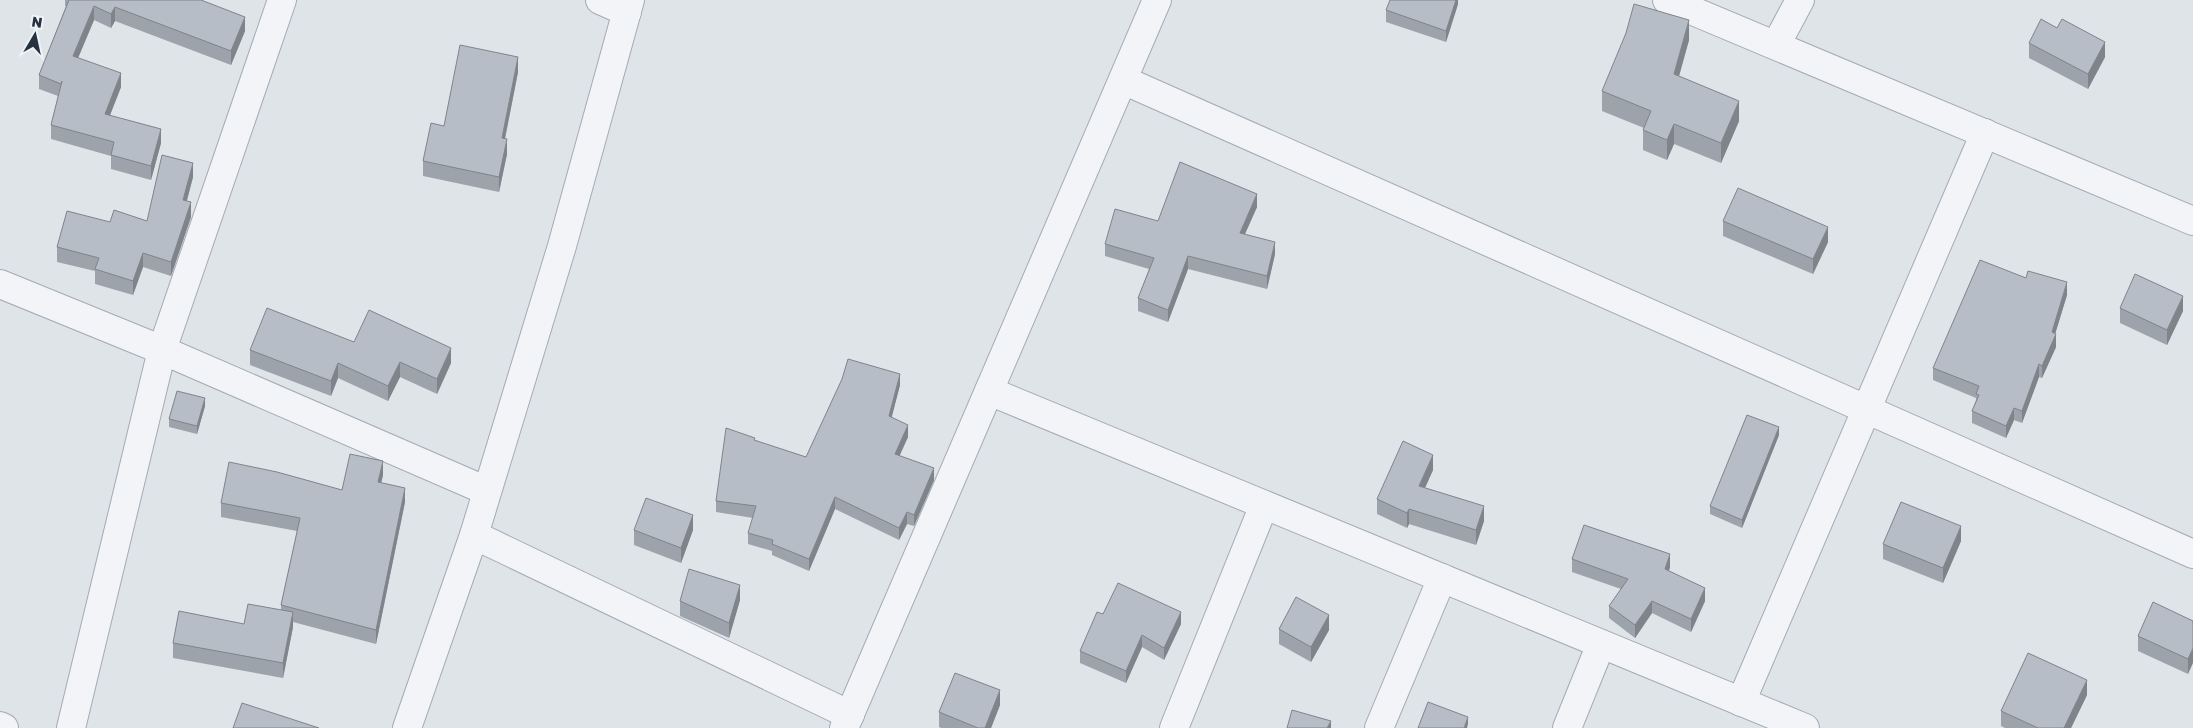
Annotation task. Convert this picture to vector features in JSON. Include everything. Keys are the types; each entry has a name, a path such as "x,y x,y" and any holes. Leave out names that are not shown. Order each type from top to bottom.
{"street":[{"path":"71,728 162,350 282,0"},
{"path":"407,728 474,535 562,246 628,6 600,0"},
{"path":"474,535 847,721 1157,0"},
{"path":"1667,0 2193,221"},
{"path":"1776,45 1800,0"},
{"path":"1123,80 2193,554"},
{"path":"1741,702 1985,133"},
{"path":"0,284 162,350 487,491"},
{"path":"989,391 1805,728"},
{"path":"1174,728 1264,504"},
{"path":"1379,728 1442,578"},
{"path":"1567,728 1601,644"},
{"path":"0,726 4,728"}],"building":[{"path":"69,0 201,0 245,17 231,51 115,7 111,14 94,6 73,56 121,73 105,114 161,129 151,166 111,155 114,142 51,125 62,81 61,84 39,75"},
{"path":"1390,0 1456,0 1446,31 1386,10"},
{"path":"1634,4 1689,20 1674,74 1739,101 1721,143 1674,124 1667,140 1643,130 1651,111 1602,91 1626,33"},
{"path":"2041,19 2057,28 2062,19 2105,42 2088,74 2029,43"},
{"path":"460,45 518,57 502,138 507,139 499,177 423,161 431,123 444,126"},
{"path":"162,155 193,163 183,200 191,202 171,262 143,253 133,281 95,269 99,258 57,247 67,211 110,222 114,210 147,221"},
{"path":"1180,162 1257,194 1240,233 1275,242 1267,276 1188,256 1168,310 1138,298 1154,258 1105,244 1115,209 1158,221"},
{"path":"1738,188 1828,227 1813,259 1723,221"},
{"path":"1980,260 2026,278 2028,271 2067,282 2052,332 2056,334 2042,366 2039,364 2022,411 2014,408 2006,426 1972,411 1979,395 1976,394 1979,386 1933,368"},
{"path":"2135,274 2183,296 2167,330 2120,308"},
{"path":"267,308 354,342 369,310 451,348 437,379 400,362 388,386 338,363 331,381 250,350"},
{"path":"848,359 900,374 889,416 908,425 895,454 934,468 914,515 907,512 899,528 835,497 809,559 772,544 773,540 748,533 756,506 716,501 726,428 755,438 754,440 806,457 842,379"},
{"path":"177,391 205,398 197,426 169,419"},
{"path":"1747,415 1779,427 1742,520 1710,506"},
{"path":"1403,441 1433,455 1419,486 1484,506 1476,530 1409,509 1407,513 1377,499"},
{"path":"350,454 383,461 378,482 405,488 376,630 281,605 300,518 221,503 229,462 277,472 342,490"},
{"path":"646,498 693,515 681,548 634,530"},
{"path":"1901,502 1961,526 1943,568 1883,544"},
{"path":"1584,525 1670,554 1665,569 1705,588 1691,619 1652,601 1635,625 1609,606 1628,579 1572,559"},
{"path":"689,569 740,585 729,623 680,601"},
{"path":"1118,583 1181,612 1164,648 1142,635 1126,671 1080,651 1097,612 1103,614"},
{"path":"1296,597 1329,615 1311,647 1279,629"},
{"path":"2153,602 2193,621 2193,648 2188,659 2138,636"},
{"path":"248,604 293,612 283,663 173,643 179,611 244,624"},
{"path":"2028,653 2087,680 2064,728 2038,728 2001,711"},
{"path":"955,673 1000,690 985,728 978,728 939,712"},
{"path":"1428,702 1468,717 1464,728 1418,728"},
{"path":"242,703 319,728 233,728"},
{"path":"1292,710 1331,721 1327,728 1287,728"}]}
